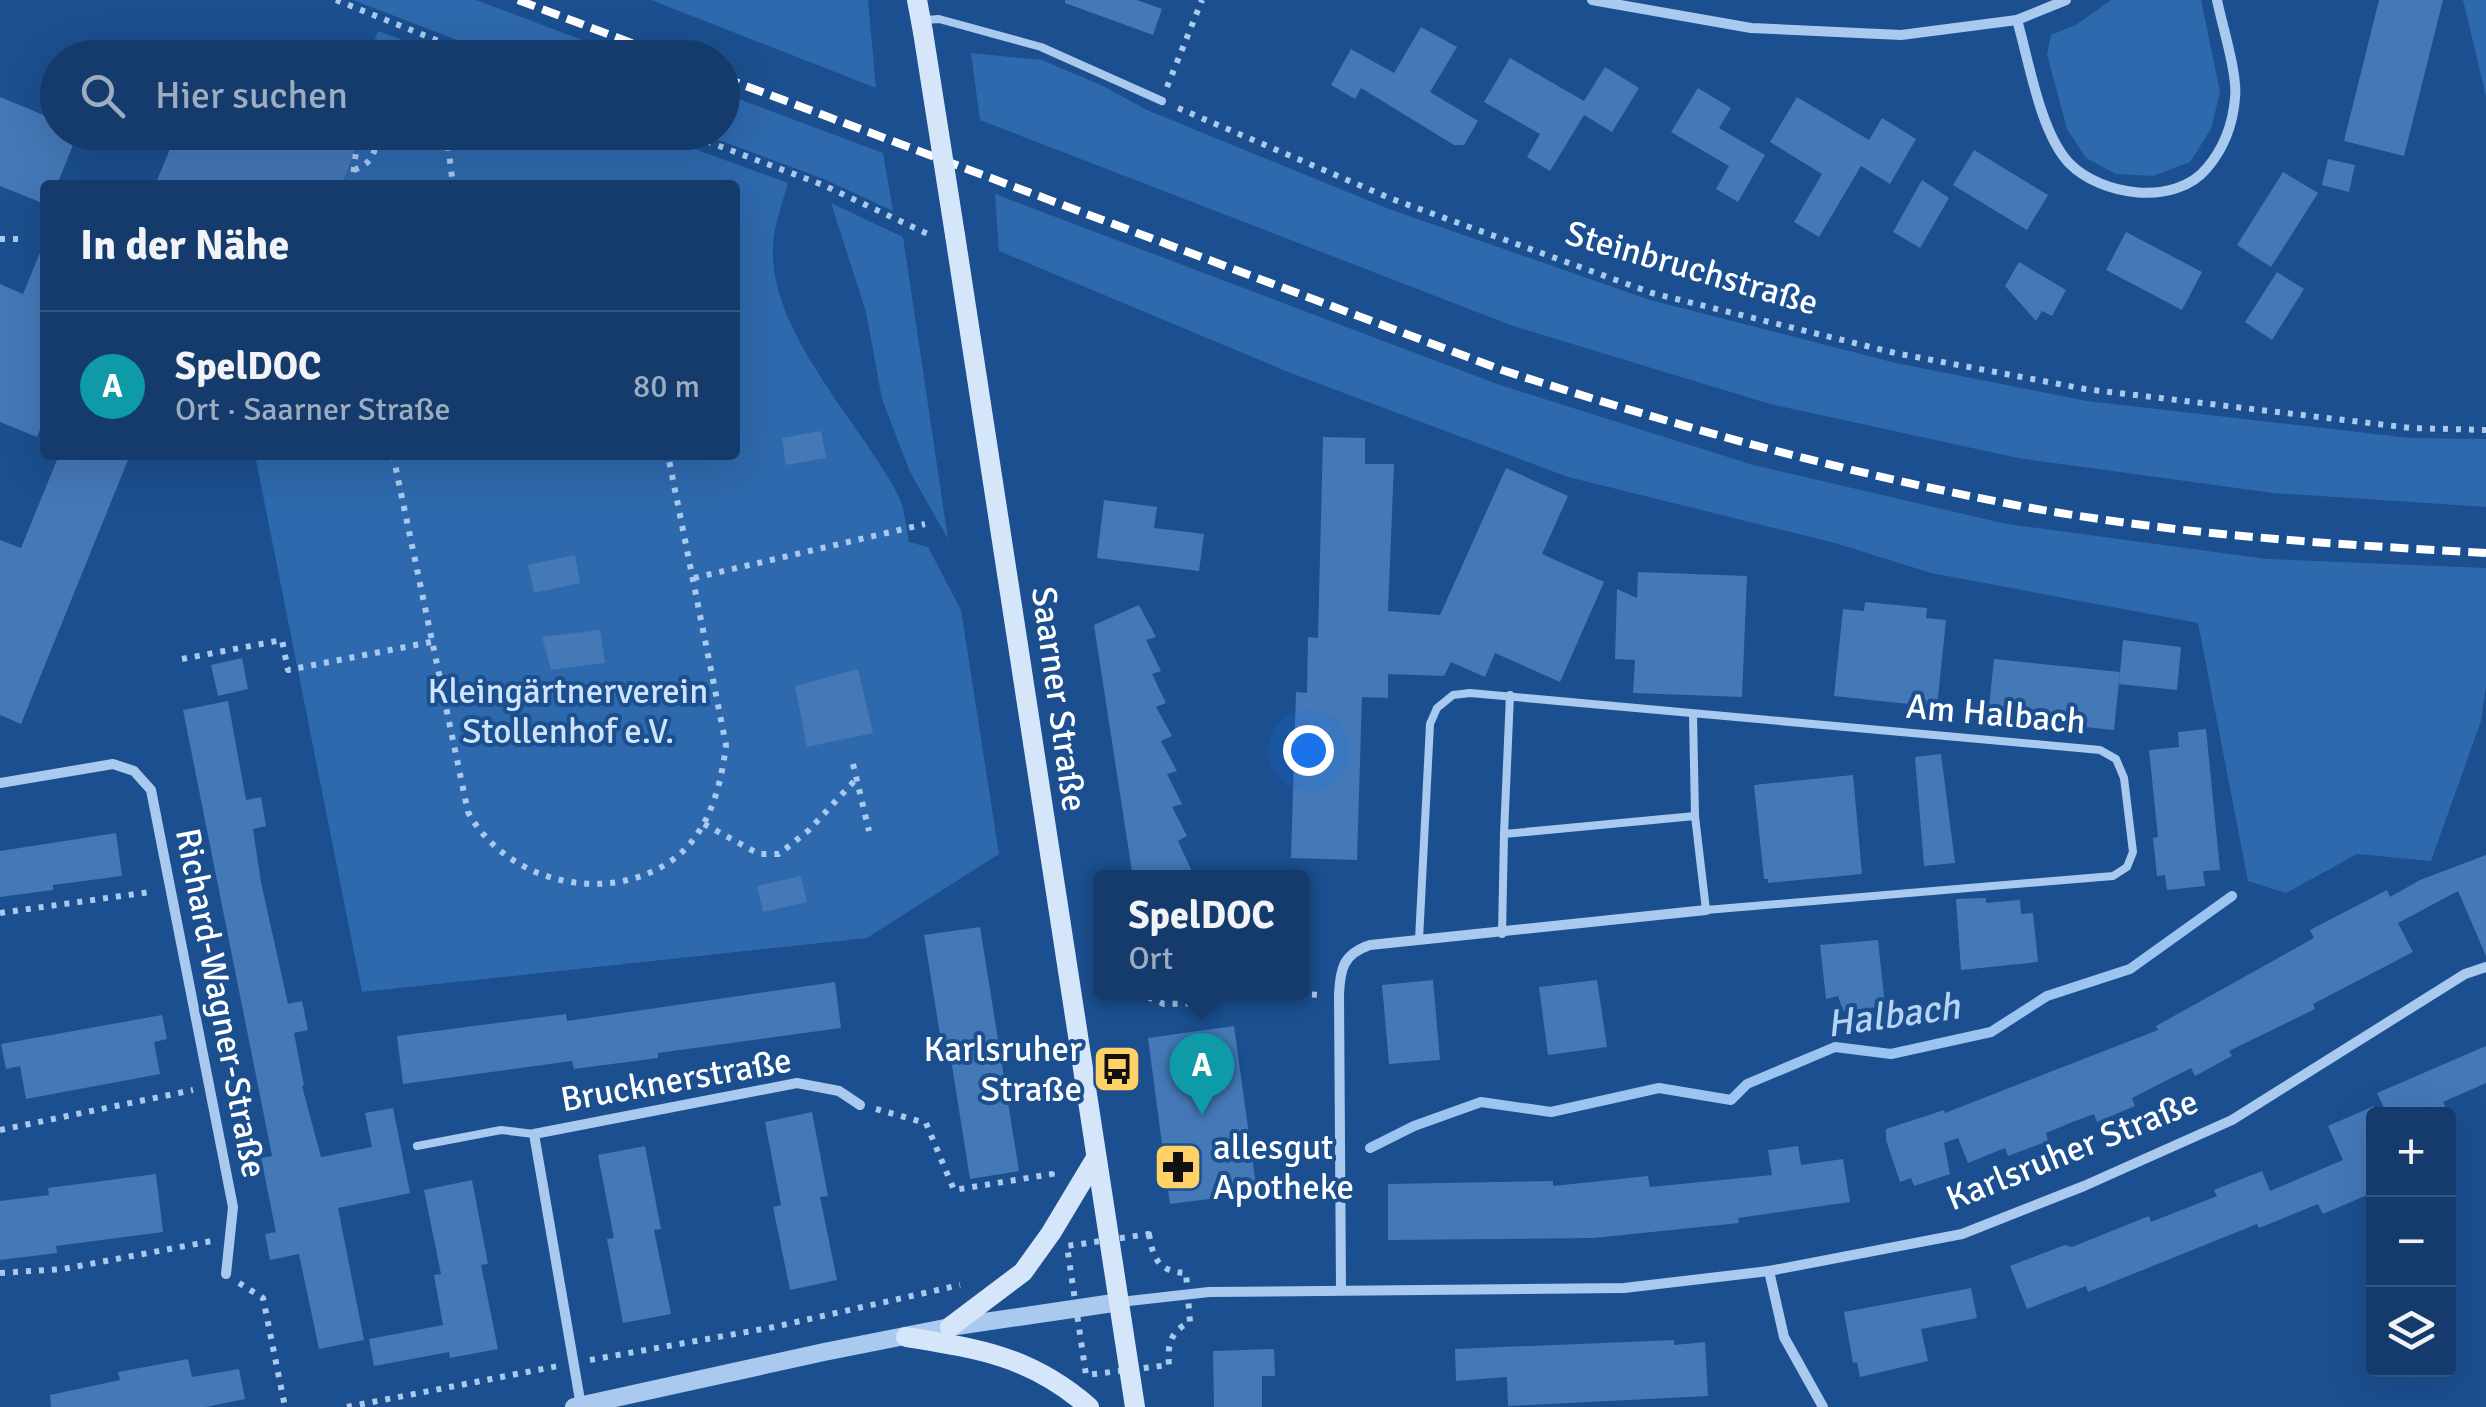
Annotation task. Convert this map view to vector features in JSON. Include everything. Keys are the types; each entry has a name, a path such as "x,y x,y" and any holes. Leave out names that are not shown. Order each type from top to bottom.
{"main road":[{"name":"Saarner Straße","path":"920,17 1135,1407"},
{"path":"950,1328 1023,1272 1096,1158"},
{"path":"906,1337 978,1349 1027,1365 1060,1382 1089,1407"}],"street":[{"path":"1592,0 1751,28 1901,35 2017,20 2066,0"},
{"path":"2017,20 2051,136 2069,163 2100,186 2133,195 2178,187 2205,171 2227,137 2236,94 2217,0"},
{"name":"Richard-Wagner-Straße","path":"0,783 113,764 134,771 151,790 233,1208 226,1274"},
{"name":"Am Halbach","path":"1341,1290 1339,996 1340,971 1346,958 1357,949 1419,940 1706,910"},
{"name":"Karlsruher Straße","path":"577,1406 824,1352 1120,1302 1208,1292 1624,1288 1769,1270 1962,1234 2084,1186 2232,1120 2466,974 2486,967"},
{"name":"Brucknerstraße","path":"577,1406 534,1134 798,1083 839,1092 860,1105"},
{"path":"1769,1270 1784,1336 1824,1407"}],"lane":[{"path":"920,17 1041,48 1162,101"},
{"name":"Am Halbach","path":"1419,940 1430,724 1436,708 1453,695 1510,695 2100,750 2116,759 2124,778 2134,852 2127,867 2113,876 1706,910"},
{"path":"1502,934 1510,695"},
{"path":"1693,714 1695,816 1706,910"},
{"path":"1504,834 1695,816"},
{"path":"417,1146 500,1130 534,1134"}],"path":[{"path":"336,0 436,40"},
{"path":"1162,101 1202,0"},
{"name":"Steinbruchstraße","path":"1162,101 1392,199 1652,293 1895,353 2084,389 2411,428 2486,430"},
{"path":"353,180 356,150"},
{"path":"354,170 370,162 376,150"},
{"path":"449,150 452,180"},
{"path":"730,150 823,185 926,234 956,238"},
{"path":"0,240 21,239"},
{"path":"394,460 468,812 492,846 555,879 604,886 630,880 672,860 704,824 721,784 726,745 669,460"},
{"path":"694,578 925,524"},
{"path":"182,659 282,640 288,670 431,642"},
{"path":"853,764 869,831"},
{"path":"704,824 760,854 779,854 809,830 856,778"},
{"path":"0,913 171,888"},
{"path":"1309,994 1339,996"},
{"path":"1155,1000 1164,1004 1203,1000"},
{"path":"0,1130 210,1087"},
{"path":"860,1105 926,1122 954,1190 1052,1174 1048,1186"},
{"path":"0,1273 63,1268 228,1238"},
{"path":"226,1274 263,1298 285,1407"},
{"path":"347,1407 904,1300 974,1278"}],"green space":[{"path":"353,0 476,0 582,40 457,40"},
{"path":"651,0 868,0 876,88 664,5"},
{"path":"2111,0 2201,0 2220,92 2211,129 2190,162 2153,176 2116,174 2086,158 2067,129 2047,54 2051,35 2076,25"},
{"path":"2463,0 2486,0 2486,96"},
{"path":"378,31 403,40 375,40"},
{"path":"971,53 1042,60 1147,110 1389,209 1650,300 1896,363 2087,401 2410,438 2486,439 2486,507 2273,493 2018,458 1770,404 1513,326 980,120"},
{"path":"740,99 883,153 893,211 824,179 740,148"},
{"name":"Kleingärtnerverein Stollenhof e.V.","path":"336,150 698,150 788,183 774,236 774,270 783,304 817,372 899,497 909,542 928,547 961,610 999,854 867,938 362,992 256,460 740,460 740,180 325,180"},
{"path":"995,194 1497,384 1753,465 2007,524 2267,559 2486,568 2486,687 2481,721 2431,861 2357,854 2286,893 2248,881 2198,623 1931,573 1835,543 1568,477 1288,372 999,251"},
{"path":"831,203 903,237 948,539 910,472 882,399 866,312"}],"building":[{"path":"1065,0 1137,0 1162,9 1153,35"},
{"path":"2379,0 2443,0 2404,156 2344,141"},
{"path":"1421,27 1457,47 1430,92 1478,121 1464,145 1454,145 1361,88 1355,99 1331,85 1351,49 1394,73"},
{"path":"1510,58 1584,101 1605,67 1639,88 1612,132 1584,115 1550,171 1527,157 1540,134 1484,102"},
{"path":"1698,88 1731,108 1719,128 1765,155 1738,202 1716,189 1729,166 1671,132"},
{"path":"0,97 40,114 40,150 71,150 59,180 40,180 40,202 0,186"},
{"path":"1797,97 1869,140 1882,118 1916,139 1890,184 1861,166 1819,237 1794,222 1822,174 1770,142"},
{"path":"170,150 355,150 344,180 157,180"},
{"path":"1974,150 2048,195 2027,230 1953,185"},
{"path":"2328,159 2355,165 2349,192 2322,185"},
{"path":"2283,172 2318,193 2271,267 2237,245"},
{"path":"1922,180 1949,198 1920,248 1893,232"},
{"path":"2126,232 2202,272 2182,310 2106,270"},
{"path":"40,253 37,437 0,422 0,284 23,294"},
{"path":"2019,262 2066,290 2052,316 2042,311 2036,321 2005,286"},
{"path":"2277,272 2304,289 2272,340 2245,322"},
{"path":"821,431 826,458 786,465 782,438"},
{"path":"1323,437 1365,438 1365,464 1394,464 1388,611 1440,615 1506,468 1568,496 1542,554 1604,582 1560,682 1495,653 1485,677 1451,662 1444,676 1388,674 1388,698 1362,697 1357,860 1291,858 1296,692 1307,693 1308,637 1318,638"},
{"path":"57,460 128,460 21,724 0,715 0,540 21,548"},
{"path":"1104,500 1157,507 1154,528 1204,534 1199,571 1097,558"},
{"path":"575,555 580,583 534,593 528,565"},
{"path":"1638,572 1747,576 1742,697 1633,693 1635,660 1615,659 1617,589 1637,598"},
{"path":"1865,602 1927,608 1926,618 1946,620 1937,707 1834,696 1843,609 1864,611"},
{"path":"1139,605 1156,637 1146,640 1161,671 1152,674 1166,703 1156,707 1172,736 1161,741 1177,771 1167,774 1182,804 1172,807 1187,836 1178,841 1191,870 1132,870 1094,625"},
{"path":"600,630 605,663 551,670 542,637"},
{"path":"2123,640 2181,647 2177,690 2119,684"},
{"path":"242,658 248,689 218,696 211,665"},
{"path":"1994,659 2120,672 2114,730 1988,717"},
{"path":"858,669 873,733 807,747 795,686"},
{"path":"228,701 246,800 261,797 266,826 253,829 261,882 288,1004 302,1001 308,1030 294,1033 302,1086 321,1157 372,1147 365,1113 393,1108 410,1193 338,1208 364,1340 319,1349 299,1254 270,1260 265,1234 276,1232 261,1158 272,1156 183,710"},
{"path":"2206,729 2220,870 2203,871 2205,886 2167,890 2165,875 2157,876 2153,838 2158,837 2149,750 2179,747 2178,732"},
{"path":"1941,754 1955,863 1924,866 1915,757"},
{"path":"1853,775 1862,874 1768,883 1764,879 1754,785"},
{"path":"116,833 122,876 0,897 0,851"},
{"path":"2486,855 2486,956 2458,891 2398,923 2413,952 2313,1004 2315,1009 2229,1051 2232,1056 2195,1076 2191,1068 2132,1098 2135,1106 2097,1122 2094,1114 2070,1123 2046,1133 2048,1141 2008,1156 2005,1148 1968,1163 1958,1138 1944,1143 1950,1174 1914,1186 1911,1178 1900,1182 1886,1129 1944,1110 1945,1113 2158,1030 2156,1026 2314,938 2310,930 2387,890 2390,897 2420,880"},
{"path":"801,876 807,902 763,912 757,886"},
{"path":"1986,898 1986,903 2020,900 2021,914 2033,913 2038,962 1961,970 1956,899"},
{"path":"980,927 1019,1171 970,1179 950,1053 945,1054 941,1041 924,935"},
{"path":"1878,940 1885,1006 1843,1011 1838,996 1826,999 1820,945"},
{"path":"1433,980 1440,1060 1389,1064 1382,985"},
{"path":"1597,980 1607,1047 1548,1055 1539,987"},
{"path":"835,982 841,1028 658,1053 658,1058 574,1069 572,1061 403,1084 397,1036 566,1014 567,1021"},
{"path":"162,1015 167,1039 154,1042 160,1074 26,1099 20,1066 6,1069 1,1044"},
{"path":"1234,1026 1257,1193 1170,1204 1148,1038"},
{"path":"2486,1046 2486,1083 2443,1102 2446,1107 2384,1107 2377,1093"},
{"path":"2366,1109 2366,1195 2323,1214 2318,1204 2259,1228 2257,1224 2088,1292 2086,1286 2027,1309 2010,1266 2065,1245 2072,1247 2149,1216 2151,1222 2217,1196 2214,1190 2262,1171 2270,1191 2343,1160 2328,1126"},
{"path":"812,1112 828,1196 820,1197 837,1280 790,1290 773,1207 781,1205 765,1122"},
{"path":"645,1146 661,1229 654,1230 671,1314 623,1323 607,1239 614,1238 598,1155"},
{"path":"1798,1146 1801,1165 1843,1159 1850,1202 1738,1218 1739,1223 1594,1238 1388,1240 1388,1184 1553,1181 1553,1186 1648,1176 1650,1187 1772,1175 1768,1150"},
{"path":"156,1174 163,1232 56,1246 57,1253 0,1260 0,1201 49,1195 48,1188"},
{"path":"472,1180 488,1264 481,1265 498,1349 450,1358 449,1352 374,1366 369,1339 443,1325 434,1275 441,1274 424,1190"},
{"path":"1971,1288 1977,1318 1921,1329 1928,1361 1860,1377 1857,1362 1853,1363 1844,1312"},
{"path":"1674,1340 1674,1345 1705,1342 1708,1396 1508,1406 1507,1377 1456,1381 1455,1349"},
{"path":"1274,1349 1275,1376 1262,1376 1262,1407 1214,1407 1213,1351"},
{"path":"188,1359 192,1377 239,1369 245,1399 206,1407 51,1407 50,1395 120,1380 118,1372"}],"waterway":[{"name":"Halbach","path":"1370,1148 1414,1126 1481,1102 1551,1112 1659,1088 1731,1100 1747,1084 1835,1047 1891,1054 1991,1032 2047,996 2130,969 2232,896"}],"railway":[{"path":"518,0 624,40"},
{"path":"740,84 1502,370 1754,445 1945,491 2128,523 2366,546 2486,553"}],"place":[{"name":"Karlsruher Straße","path":"1117,1069"},
{"name":"SpelDOC","path":"1202,1115"},
{"name":"allesgut Apotheke","path":"1178,1167"}]}
